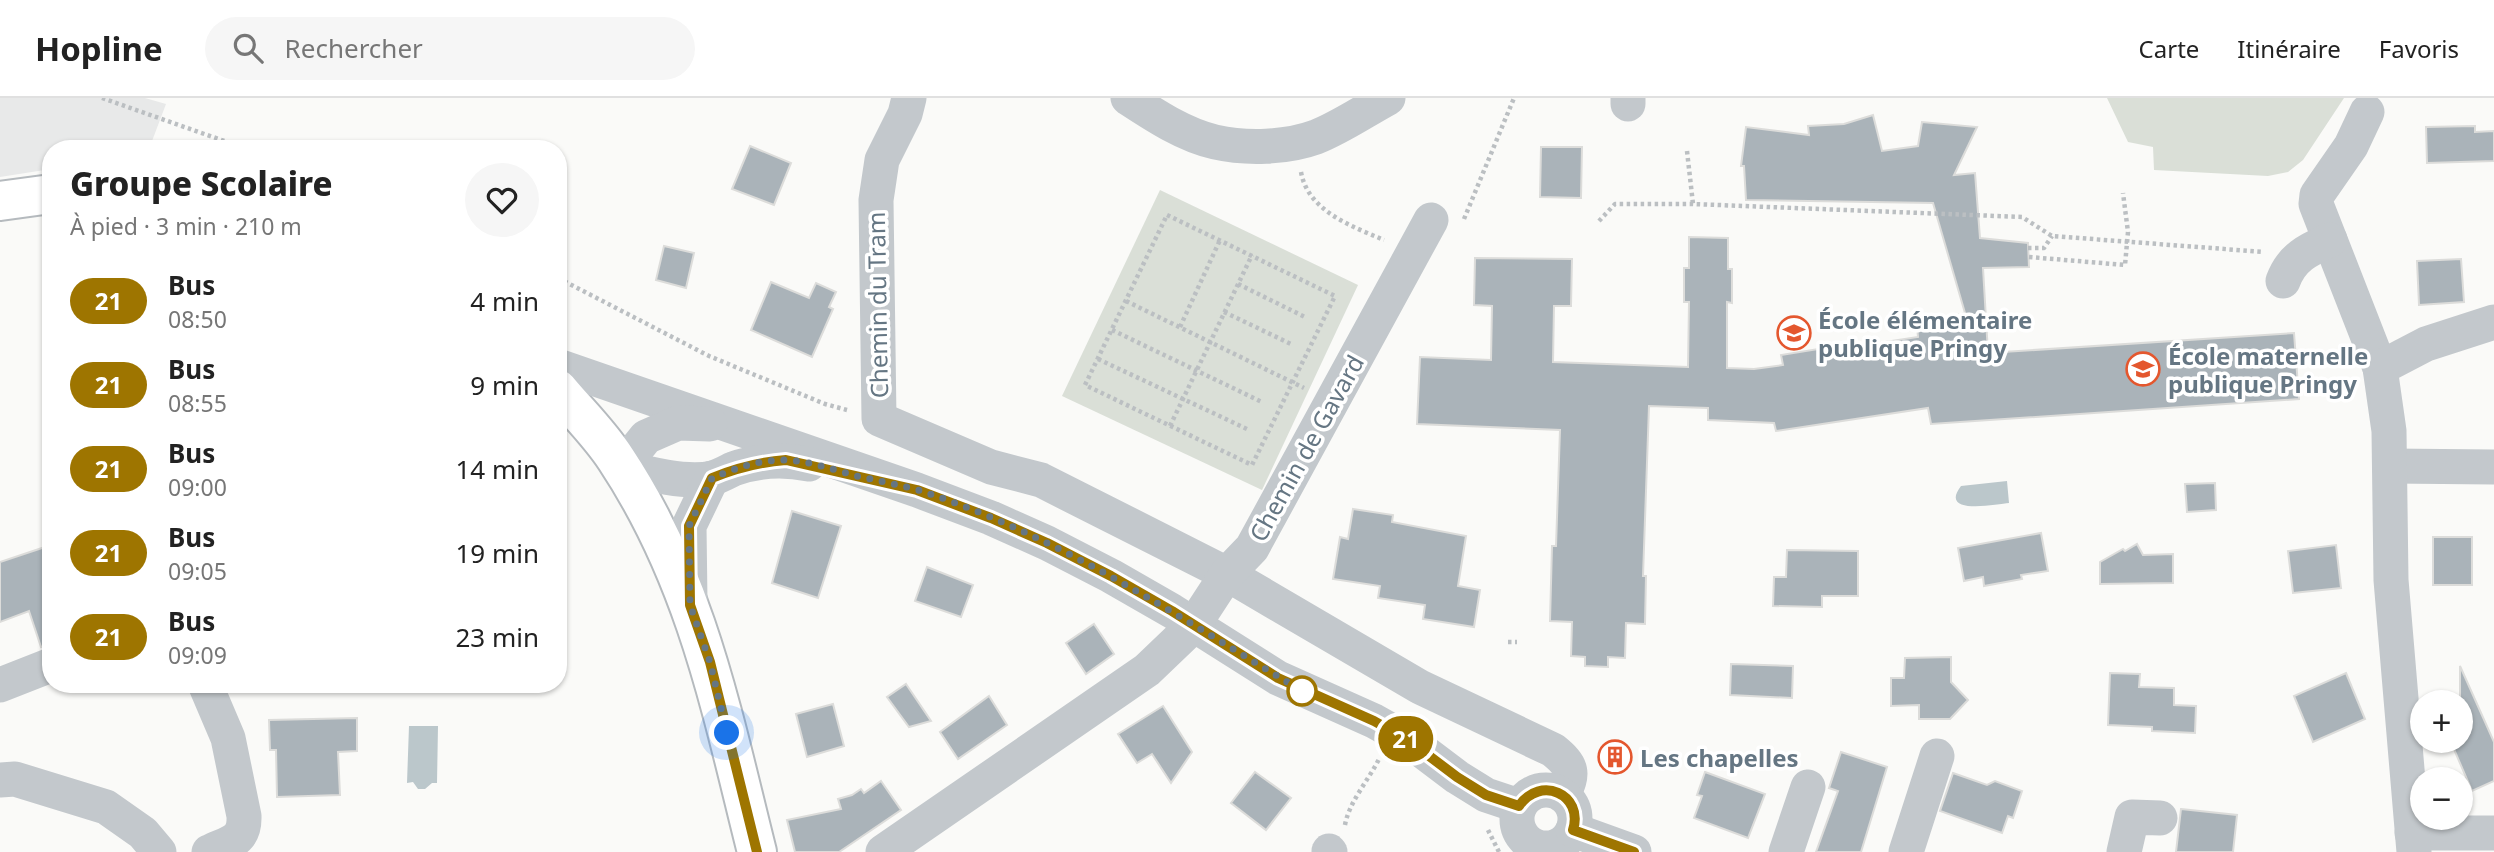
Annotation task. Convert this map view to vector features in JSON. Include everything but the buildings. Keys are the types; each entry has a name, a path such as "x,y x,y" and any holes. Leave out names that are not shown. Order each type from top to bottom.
{"main road":[{"path":"0,201 42,195"},
{"path":"0,221 42,217"},
{"path":"567,400 615,456 659,531 710,662 757,852"}],"street":[{"name":"Chemin du Tram","path":"879,419 876,200 882,160 905,114 909,98"},
{"path":"1128,98 1182,129 1214,142 1265,146 1296,143 1318,136 1388,98"},
{"path":"2367,112 2351,146 2317,195 2317,212 2305,259 2380,368 2387,402 2391,580 2413,842 2494,833"},
{"name":"Chemin de Gavard","path":"883,852 1147,670 1193,626 1227,573 1252,548 1414,253 1448,220"},
{"path":"2380,368 2426,344 2494,322"},
{"path":"567,369 917,490 1047,543 1111,576 1278,678 1362,715 1408,740 1486,795 1519,806"},
{"path":"879,419 991,467 1041,480 1227,573 1420,687 1553,750 1566,760 1570,768 1571,777 1563,795"},
{"path":"727,424 678,423 646,437 622,467 666,478 712,478 735,468 786,460 917,490"},
{"path":"2389,466 2494,467"},
{"path":"690,605 689,526 712,478"},
{"path":"0,685 42,669"},
{"path":"209,693 228,738 247,841 238,838 209,852"},
{"path":"1906,852 1937,756"},
{"path":"0,780 15,779 106,807 143,833 159,852"},
{"path":"1786,852 1808,787"},
{"path":"1556,843 1574,811 1563,795 1551,790 1539,790 1527,796 1519,806 1516,821 1521,835 1532,845 1556,843 1634,852"},
{"path":"2124,852 2132,817 2161,818"}],"path":[{"path":"102,98 221,140"},
{"path":"1448,220 1514,98"},
{"path":"1296,143 1303,183 1320,208 1366,233 1414,253"},
{"path":"1688,151 1693,204"},
{"path":"2029,257 2125,265 2127,219 2123,192"},
{"path":"1599,221 1615,204 1693,204 2022,217 2052,236 2305,259"},
{"path":"1167,215 1220,240 1335,296 1252,465 1085,385 1167,215"},
{"path":"2028,248 2044,248 2052,236"},
{"path":"1180,327 1220,240"},
{"path":"1170,426 1252,255"},
{"name":"Chemin du Tram","path":"567,283 709,356 825,404 879,419"},
{"path":"1238,284 1305,317"},
{"path":"1126,301 1333,401"},
{"path":"1224,312 1291,344"},
{"path":"1112,330 1262,402"},
{"path":"1098,359 1247,429"},
{"path":"1508,642 1517,642"},
{"path":"1329,851 1341,837 1350,807 1380,758"}],"shaded area":[{"path":"0,98 145,98 166,104 152,140 42,140 42,170 0,177"},
{"path":"2107,98 2344,98 2303,160 2288,172 2268,176 2154,170 2153,147 2128,142"},
{"path":"1160,190 1358,285 1262,490 1062,396"},
{"path":"2007,481 2009,503 1972,506 1957,501 1956,495 1961,486"},
{"path":"409,726 438,726 437,783 432,783 425,789 418,789 413,782 407,783"}],"bus line":[{"name":"21","path":"757,852 710,662 690,605 689,526 712,478 735,468 786,460 917,490 1047,543 1172,611 1278,678 1302,691 1339,704 1408,740 1486,795 1519,806 1533,792 1557,792 1572,805 1575,817 1573,830 1634,852"}],"place":[{"name":"École élémentaire publique Pringy","path":"1794,333"},
{"name":"École maternelle publique Pringy","path":"2143,369"},
{"name":"Les chapelles","path":"1615,757"}],"route":[{"path":"727,733 710,662 690,605 689,526 712,478 735,468 768,461 786,460 808,464 917,490 991,518 1111,576 1302,691"}]}
